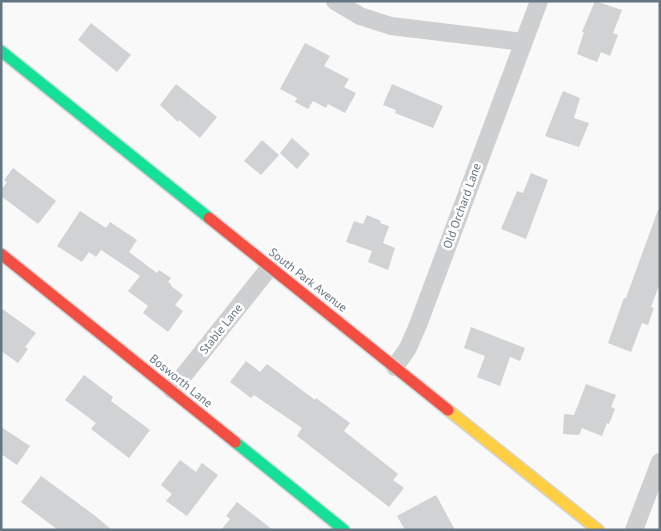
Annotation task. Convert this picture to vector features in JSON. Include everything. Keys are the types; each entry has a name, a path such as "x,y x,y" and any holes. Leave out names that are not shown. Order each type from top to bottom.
{"main road":[{"name":"South Park Avenue","path":"1,51 598,530"},
{"name":"Bosworth Lane","path":"1,254 344,530"}],"street":[{"path":"335,1 360,16 391,26 523,42"},
{"name":"Old Orchard Lane","path":"395,366 408,348 418,325 538,1"},
{"name":"Stable Lane","path":"172,390 270,267"},
{"path":"634,530 660,462"}],"building":[{"path":"595,1 622,10 613,33 618,35 610,56 601,52 597,62 577,54 584,32 582,32"},
{"path":"91,23 131,55 117,72 78,40"},
{"path":"305,43 330,56 324,66 349,79 344,87 356,93 345,113 328,104 326,108 313,101 308,109 295,102 297,98 280,89"},
{"path":"176,84 217,117 200,138 179,120 178,122 160,105"},
{"path":"392,84 443,106 433,128 395,113 396,110 383,105"},
{"path":"563,91 580,98 574,118 589,123 579,147 545,136"},
{"path":"292,138 310,154 297,169 280,153"},
{"path":"262,140 279,155 261,175 244,161"},
{"path":"13,168 56,201 38,224 1,196 1,190 7,182 4,180"},
{"path":"531,173 548,180 526,239 501,229 517,191 523,193"},
{"path":"658,210 660,210 660,283 651,307 654,308 648,325 642,323 631,352 608,343"},
{"path":"80,211 106,228 110,222 137,240 129,252 157,273 159,270 171,278 168,282 183,295 175,305 183,311 168,332 143,313 148,306 128,291 140,276 101,250 96,257 89,252 82,262 57,246"},
{"path":"367,215 389,226 383,243 395,248 388,270 368,262 372,251 346,242 354,221 363,224"},
{"path":"1,308 36,333 25,347 28,349 18,363 1,351"},
{"path":"471,327 525,348 520,361 510,357 500,386 477,377 485,356 464,348"},
{"path":"246,361 260,372 267,364 315,400 316,398 350,423 344,431 398,474 393,480 404,488 389,507 297,436 302,428 254,395 251,398 230,382"},
{"path":"84,375 113,397 111,401 150,430 129,458 91,429 96,423 65,400"},
{"path":"586,384 616,395 611,407 615,409 609,424 607,423 602,436 582,428 579,435 563,434 564,414 574,415"},
{"path":"1,427 30,446 17,465 1,454"},
{"path":"180,460 196,472 202,463 218,475 187,516 166,501 172,494 161,485"},
{"path":"41,476 112,530 58,530 21,502"},
{"path":"436,495 455,530 405,530 397,516"},
{"path":"237,502 273,530 221,530 230,519 226,516"}],"traffic: fast":[{"path":"1,51 209,218"},
{"path":"235,442 344,530"}],"traffic: slow":[{"path":"448,410 598,530"}],"traffic: jam":[{"path":"209,218 448,410"},
{"path":"1,254 235,442"}]}
